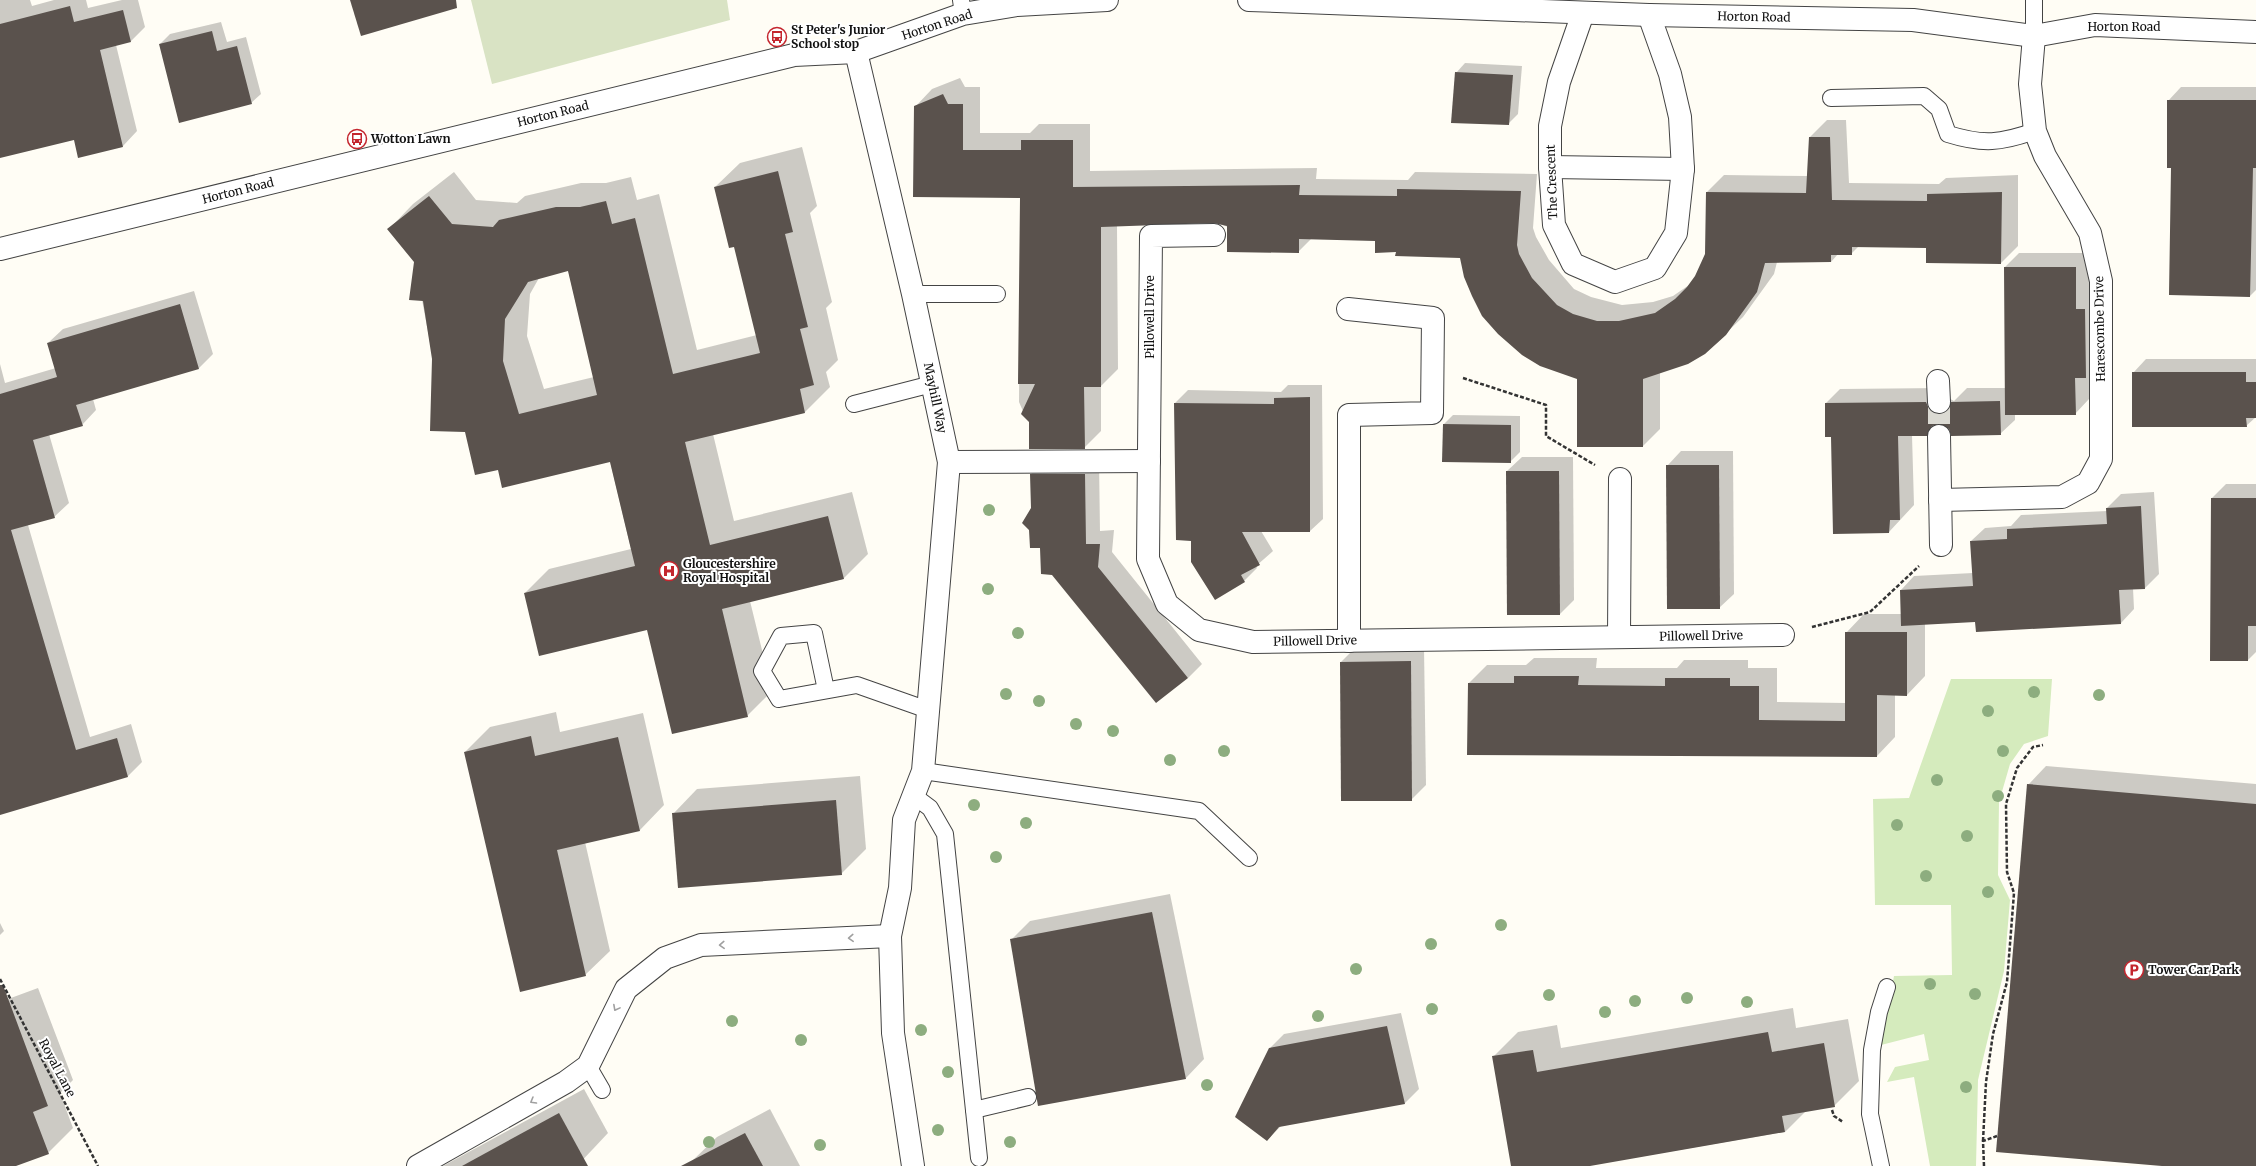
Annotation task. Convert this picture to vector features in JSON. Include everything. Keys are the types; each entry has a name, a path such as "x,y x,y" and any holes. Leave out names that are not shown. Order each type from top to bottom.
{"street":[{"name":"Horton Road","path":"0,249 794,55 856,52 962,7 1107,0"},
{"name":"Horton Road","path":"1250,0 1583,13 1913,20 2034,36 2095,25 2256,32"},
{"name":"The Crescent","path":"1583,13 1559,82 1550,126 1550,167 1554,225 1573,264 1615,282 1655,268 1676,233 1683,169 1680,117 1670,74 1650,15"},
{"name":"Harescombe Drive","path":"1940,500 2062,497 2088,483 2101,459 2101,281 2090,233 2045,156 2035,131 2030,84 2034,36"},
{"name":"Mayhill Way","path":"856,52 913,294 949,462 924,761 914,796 904,820 900,888 890,936 893,1033 913,1166"},
{"path":"1550,167 1683,169"},
{"name":"Pillowell Drive","path":"1214,235 1151,236 1148,559 1167,604 1199,630 1253,642 1783,635"},
{"path":"1348,309 1433,318 1432,413 1349,415 1349,641"},
{"path":"1939,436 1941,545"},
{"path":"949,462 1149,461"},
{"path":"1619,637 1620,479"},
{"path":"418,1166 566,1082 588,1066 626,989 665,958 701,946 890,936"}],"lane":[{"path":"2034,0 2034,36"},
{"path":"1832,98 1924,96 1939,109 1948,134 1971,141 2006,141 2035,131"},
{"path":"913,294 997,294"},
{"path":"854,404 932,384"},
{"path":"826,690 814,633 781,636 762,671 779,699 857,685 928,710"},
{"path":"924,761 1199,811 1249,858"},
{"path":"914,796 930,808 945,834 979,1158"},
{"path":"1881,1166 1870,1114 1872,1050 1879,1012 1887,987"},
{"path":"588,1066 602,1090"},
{"path":"974,1110 1028,1097"}],"path":[{"path":"1433,367 1546,405 1546,436 1620,479"},
{"path":"1783,635 1870,612 1941,545"},
{"path":"1984,1166 1983,1141 1986,1082 1993,1034 2007,982 2014,893 2007,872 2006,804 2017,768 2033,748 2043,745"},
{"name":"Royal Lane","path":"0,979 98,1166"},
{"path":"1983,1141 1997,1136"}],"green space":[{"path":"471,0 727,0 730,20 492,84"},
{"path":"1951,679 2052,679 2048,736 2024,744 2010,764 1999,802 1998,875 2010,900 2004,971 1978,1080 1976,1166 1930,1166 1914,1077 1887,1082 1895,1067 1929,1060 1924,1034 1881,1045 1894,976 1952,975 1951,905 1875,905 1873,799 1909,798"}],"building":[{"path":"350,0 456,0 457,8 361,36"},
{"path":"70,6 74,22 123,10 131,42 100,50 123,147 78,158 74,140 0,158 0,24"},
{"path":"212,31 217,51 237,46 252,104 179,123 159,44"},
{"path":"1455,72 1513,75 1509,125 1451,123"},
{"path":"943,94 948,104 963,104 963,150 1021,150 1021,140 1073,140 1073,187 1300,185 1299,195 1397,196 1397,189 1521,191 1517,245 1519,254 1532,278 1557,305 1573,314 1597,321 1619,321 1655,313 1675,299 1687,287 1695,276 1705,254 1706,192 1806,193 1809,137 1830,137 1832,200 1927,201 1927,194 2002,192 2001,264 1926,263 1926,248 1852,247 1852,255 1831,255 1831,262 1765,263 1757,292 1726,335 1705,354 1688,364 1643,379 1643,447 1577,447 1577,379 1540,366 1522,355 1498,334 1482,316 1472,296 1464,277 1460,258 1395,256 1396,252 1375,253 1375,241 1299,239 1299,253 1227,252 1227,226 1214,223 1101,227 1101,387 1084,387 1085,449 1029,449 1029,422 1021,414 1035,384 1018,384 1020,198 913,197 914,106"},
{"path":"2167,100 2256,100 2256,168 2253,168 2250,297 2169,295 2171,168 2167,168"},
{"path":"778,171 793,232 785,234 808,327 800,329 814,385 800,389 805,413 685,442 710,545 828,516 844,579 722,609 748,717 672,734 647,630 539,656 524,593 635,566 610,462 502,488 498,470 475,475 465,432 430,431 432,359 423,301 409,300 414,262 387,229 429,196 452,224 493,227 499,220 556,207 580,207 606,201 612,224 635,218 673,374 760,353 734,247 729,248 714,187","holes":["568,271 597,395 519,414 503,361 505,319 528,282"]},
{"path":"2004,267 2076,267 2076,309 2085,309 2086,378 2075,378 2076,415 2005,415"},
{"path":"180,304 199,369 76,405 83,426 33,440 55,518 11,530 76,750 117,738 128,777 0,815 0,394 57,377 47,343"},
{"path":"2132,372 2246,372 2246,382 2256,382 2256,418 2246,418 2247,427 2132,427"},
{"path":"1310,397 1310,532 1242,532 1260,565 1241,575 1245,582 1215,600 1191,562 1191,541 1176,540 1174,403 1274,404 1274,398"},
{"path":"2000,401 2001,435 1951,436 1949,429 1939,424 1932,426 1927,436 1898,436 1900,520 1890,520 1889,533 1833,534 1831,437 1825,437 1825,403 1926,402 1929,409 1939,414 1946,412 1951,402"},
{"path":"1443,424 1511,425 1511,463 1442,462"},
{"path":"1666,465 1719,465 1720,609 1667,609"},
{"path":"1506,471 1559,471 1560,615 1507,615"},
{"path":"1030,474 1085,474 1086,544 1100,544 1098,567 1188,678 1156,703 1052,575 1041,574 1040,548 1030,548 1029,530 1022,523 1031,508"},
{"path":"2211,498 2256,498 2256,626 2248,626 2248,661 2210,661"},
{"path":"2141,506 2145,589 2119,590 2121,624 1976,632 1975,622 1901,626 1900,590 1973,586 1970,541 2007,539 2007,529 2107,524 2106,508"},
{"path":"1845,632 1907,632 1907,696 1877,695 1877,757 1467,755 1468,683 1514,683 1514,676 1579,676 1578,685 1665,686 1665,678 1730,678 1730,686 1759,686 1759,720 1845,721"},
{"path":"1411,661 1412,801 1341,801 1340,662"},
{"path":"531,736 535,756 618,737 640,831 557,850 586,976 520,992 464,752"},
{"name":"Tower Car Park","path":"2027,784 2256,804 2256,1166 2162,1166 1996,1152"},
{"path":"836,800 842,875 678,888 672,813"},
{"path":"1152,912 1186,1079 1038,1106 1010,939"},
{"path":"0,985 3,985 48,1106 33,1112 49,1154 16,1166 0,1166"},
{"path":"1387,1026 1405,1104 1279,1127 1267,1141 1235,1117 1269,1048"},
{"path":"1768,1032 1772,1052 1824,1043 1835,1107 1782,1116 1785,1132 1590,1166 1511,1166 1492,1056 1533,1050 1537,1072"},
{"path":"559,1113 588,1166 462,1166"},
{"path":"745,1133 763,1166 681,1166"}],"tunnel":[{"path":"1939,402 1939,436"}],"place":[{"name":"St Peter's Junior School stop","path":"777,37"},
{"name":"Wotton Lawn","path":"357,139"},
{"name":"Gloucestershire Royal Hospital","path":"669,571"},
{"name":"Tower Car Park","path":"2134,970"}]}
